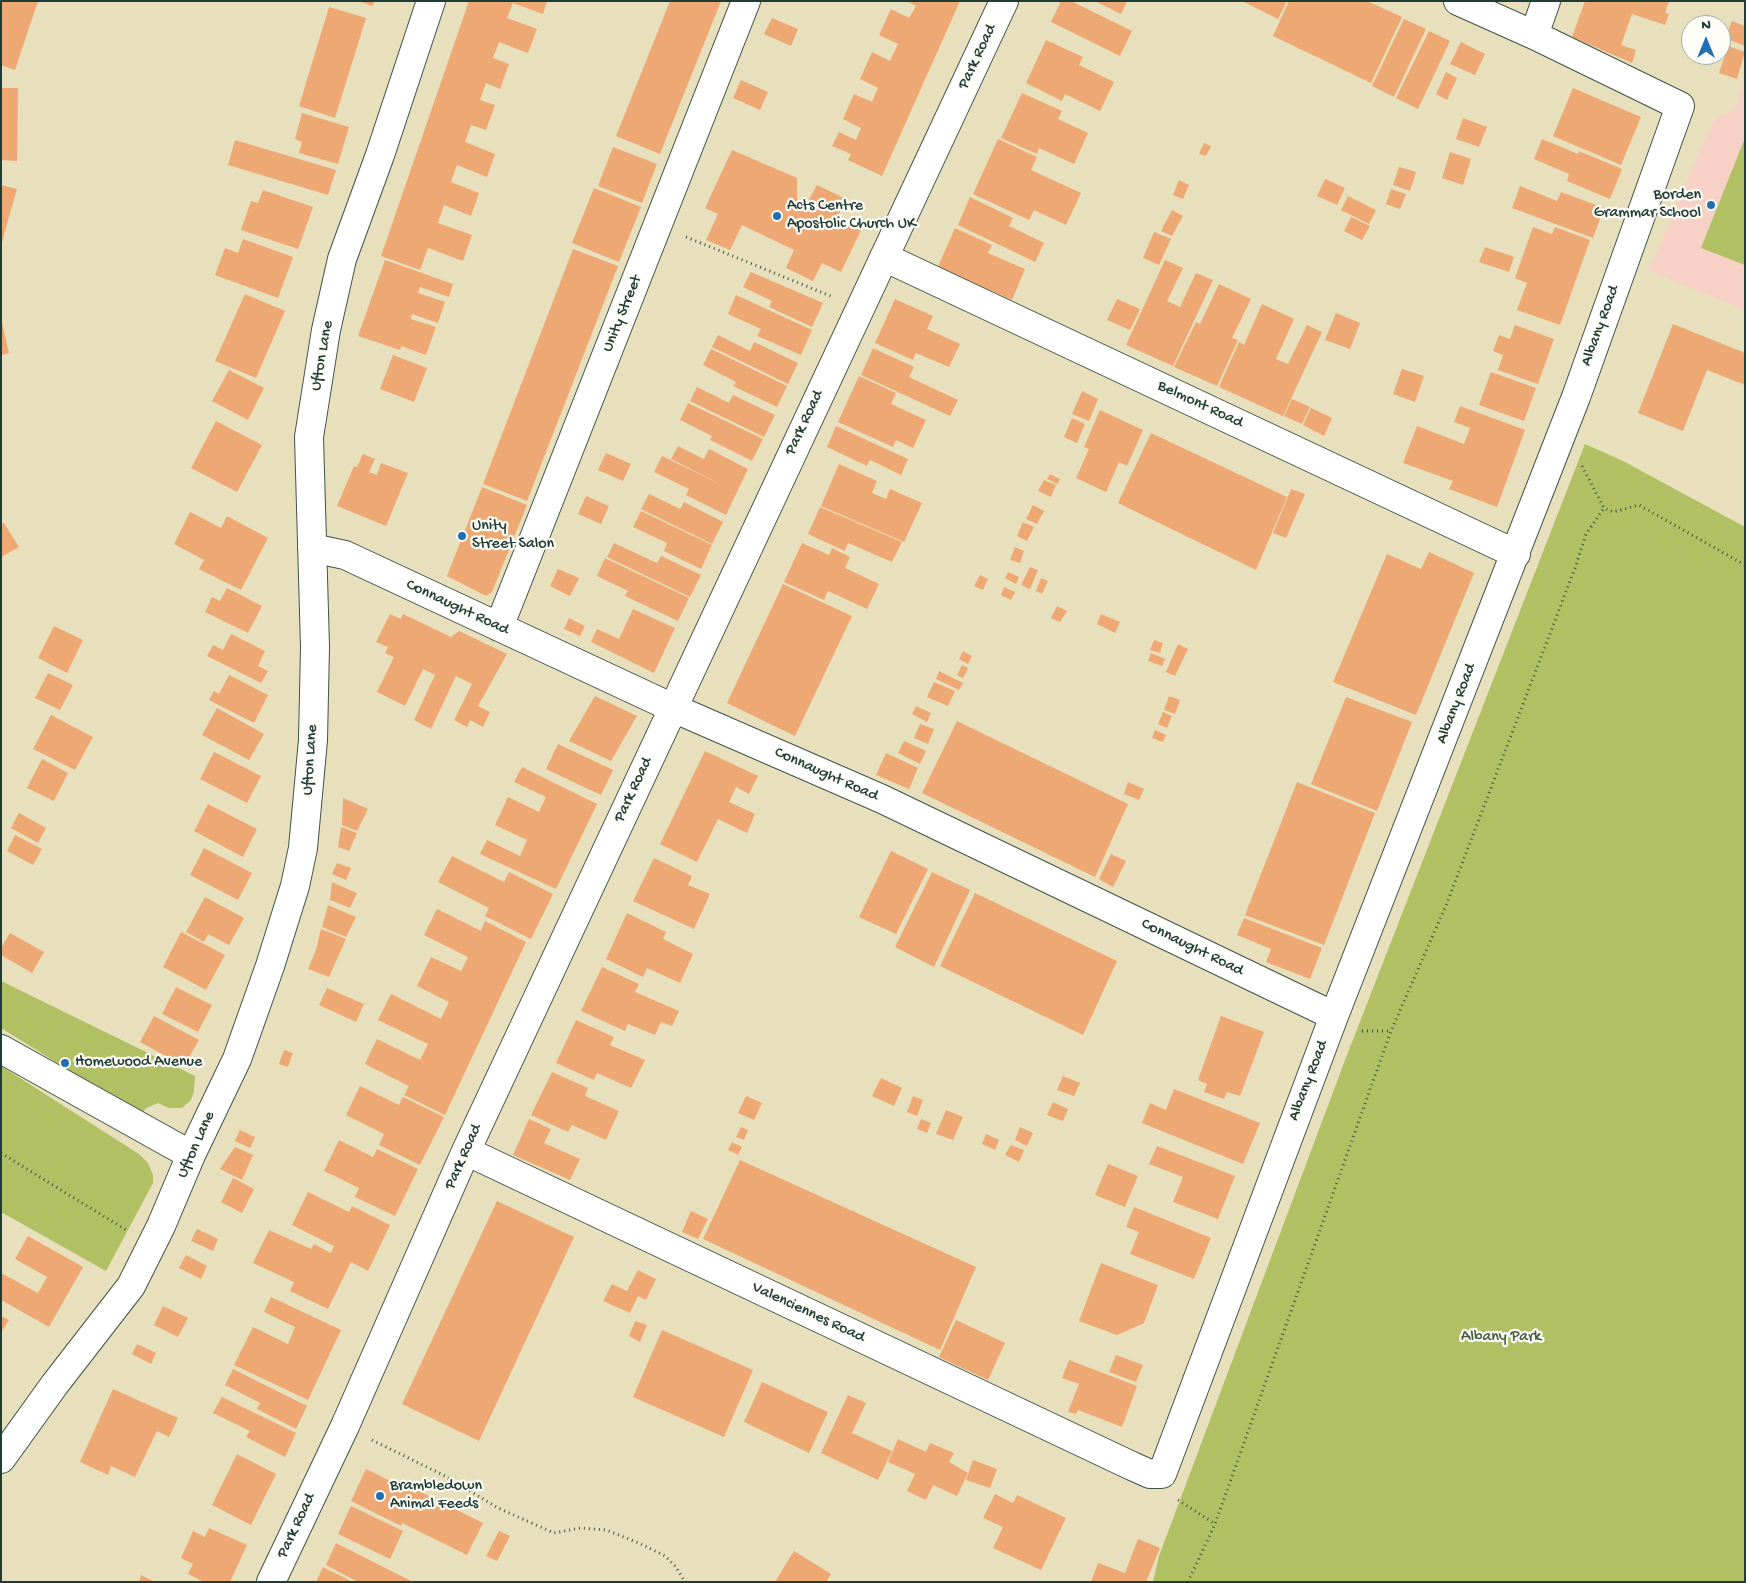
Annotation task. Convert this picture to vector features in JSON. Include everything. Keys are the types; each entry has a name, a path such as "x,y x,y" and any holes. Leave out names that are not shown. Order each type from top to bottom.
{"street":[{"name":"Ufton Lane","path":"1,1459 55,1384 131,1286 161,1226 191,1155 237,1059 270,966 289,904 303,848 313,740 315,647 309,437 328,321 342,259 378,163 431,1"},
{"name":"Unity Street","path":"499,627 746,1"},
{"name":"Park Road","path":"271,1582 344,1426 466,1151 1004,1"},
{"path":"1458,1 1534,35 1546,1"},
{"name":"Albany Road","path":"1156,1474 1191,1393 1334,1016 1554,455 1680,106 1534,35"},
{"name":"Belmont Road","path":"884,257 1516,554"},
{"name":"Connaught Road","path":"312,548 345,555 673,708 882,799 1334,1016"},
{"path":"1,1049 191,1155"},
{"name":"Valenciennes Road","path":"466,1151 1156,1474"}],"path":[{"path":"659,224 859,309"},
{"path":"1554,455 1581,462 1604,508 1612,512 1639,505 1745,565"},
{"path":"1188,1582 1215,1524 1391,1031 1447,903 1575,568 1586,534 1604,508"},
{"path":"1,1153 151,1246"},
{"path":"344,1426 445,1476 498,1508 554,1532 580,1528 606,1530 639,1543 665,1556 676,1567 685,1582"},
{"path":"1156,1474 1176,1499 1215,1524"}],"shaded area":[{"name":"Borden Grammar School","path":"1745,80 1745,310 1649,271 1716,117 1734,111"}],"green space":[{"path":"1745,138 1745,265 1701,248"},
{"name":"Albany Park","path":"1585,444 1623,461 1745,527 1745,1582 1153,1582 1159,1556 1347,1055"},
{"path":"1,981 195,1076 191,1100 182,1108 169,1108 158,1103 146,1108 141,1115 1,1028"},
{"path":"1,1066 139,1154 148,1163 153,1175 153,1183 106,1271 1,1212"}],"building":[{"path":"1,1 38,1 15,70 1,65"},
{"path":"358,1 374,1 373,6"},
{"path":"469,1 547,1 543,14 513,3 507,18 537,29 528,53 499,42 493,58 509,64 500,89 486,83 480,100 495,105 486,130 471,125 465,142 495,154 487,177 457,165 451,182 479,193 471,216 444,205 438,223 472,235 463,261 428,248 420,270 381,256"},
{"path":"670,1 721,1 660,154 616,136"},
{"path":"906,1 960,1 882,176 848,160 851,154 832,146 839,132 856,140 861,128 843,119 854,94 872,102 878,88 860,79 872,52 890,61 898,44 879,35 891,9 909,18 916,6"},
{"path":"1061,1 1071,1 1132,31 1120,56 1051,22"},
{"path":"1095,1 1127,1 1121,14"},
{"path":"1242,1 1287,1 1278,19"},
{"path":"1289,1 1367,1 1402,17 1371,83 1273,36"},
{"path":"1585,1 1669,1 1665,13 1669,14 1665,25 1632,14 1621,45 1636,50 1632,63 1572,37"},
{"path":"329,7 366,18 335,118 299,106"},
{"path":"772,18 798,29 791,46 764,34"},
{"path":"1404,19 1426,29 1394,97 1372,86"},
{"path":"1732,21 1745,26 1745,46 1731,40"},
{"path":"1429,31 1450,41 1418,109 1396,98"},
{"path":"1046,40 1083,57 1079,65 1114,82 1100,111 1065,94 1062,101 1026,83"},
{"path":"1461,42 1485,54 1475,75 1450,64"},
{"path":"1731,47 1745,52 1737,79 1719,73 1722,65 1731,65"},
{"path":"1446,72 1457,78 1447,100 1436,94"},
{"path":"741,80 768,92 760,110 733,98"},
{"path":"1,88 18,88 17,161 1,160"},
{"path":"1573,88 1641,117 1621,165 1553,136"},
{"path":"1022,93 1062,111 1058,119 1088,133 1074,164 1039,148 1037,154 1001,138"},
{"path":"302,113 349,127 338,164 299,153 302,142 295,139"},
{"path":"1463,118 1487,127 1479,147 1456,139"},
{"path":"998,139 1037,157 1031,170 1081,193 1066,225 1034,210 1029,220 973,194"},
{"path":"1542,139 1578,154 1579,151 1622,169 1610,199 1567,181 1569,174 1534,159"},
{"path":"235,140 336,170 328,195 228,165"},
{"path":"1204,143 1211,146 1206,156 1199,154"},
{"path":"613,147 657,164 642,203 598,186"},
{"name":"Acts Centre Apostolic Church UK","path":"732,150 797,178 797,201 806,205 817,185 846,199 837,218 861,230 841,272 822,263 813,281 786,268 794,250 742,225 730,250 706,240 718,214 705,208"},
{"path":"1450,152 1471,159 1463,185 1442,178"},
{"path":"1399,167 1416,172 1410,191 1393,185"},
{"path":"1325,179 1345,188 1337,205 1317,196"},
{"path":"1179,180 1189,185 1183,199 1173,195"},
{"path":"1,185 17,189 2,242 1,242"},
{"path":"1520,186 1557,201 1561,192 1604,208 1593,238 1512,208"},
{"path":"594,188 641,207 619,262 572,243"},
{"path":"1391,189 1406,194 1400,209 1386,204"},
{"path":"263,190 313,207 298,249 241,230 251,201 258,203"},
{"path":"1348,196 1376,210 1369,224 1341,210"},
{"path":"970,197 1013,218 1009,226 1044,243 1035,262 958,225"},
{"path":"1172,210 1183,216 1172,236 1161,231"},
{"path":"1351,217 1370,226 1362,240 1344,231"},
{"path":"1533,227 1552,234 1555,227 1590,240 1560,325 1517,310 1527,283 1515,278"},
{"path":"955,228 992,245 988,253 1025,269 1012,300 974,283 973,287 936,271"},
{"path":"1154,232 1171,239 1159,265 1143,258"},
{"path":"243,239 293,257 278,298 215,275 225,248 238,253"},
{"path":"1485,247 1514,257 1509,272 1479,262"},
{"path":"573,249 618,266 527,501 483,484"},
{"path":"385,260 453,284 449,297 420,287 418,293 445,302 438,323 412,314 411,319 436,327 426,355 401,346 400,350 358,336"},
{"path":"1165,260 1183,268 1167,301 1180,307 1196,273 1213,280 1173,366 1126,345"},
{"path":"751,272 823,303 812,327 769,307 772,301 743,287"},
{"path":"1219,284 1251,299 1232,338 1238,340 1217,386 1174,367 1196,322 1200,324"},
{"path":"245,294 285,311 256,378 215,361"},
{"path":"736,295 812,330 801,355 757,336 761,329 728,314"},
{"path":"895,299 933,316 927,329 960,344 949,367 916,353 913,360 875,343"},
{"path":"1117,299 1140,309 1130,330 1107,320"},
{"path":"1262,304 1294,319 1276,359 1288,364 1307,325 1322,332 1283,416 1219,387 1239,342 1244,345"},
{"path":"1336,313 1360,323 1350,349 1325,340"},
{"path":"1,318 9,353 1,355"},
{"path":"1673,324 1745,353 1745,385 1707,370 1683,431 1638,413"},
{"path":"1515,325 1554,339 1538,384 1498,370 1503,355 1493,351 1499,335 1510,339"},
{"path":"718,335 750,351 754,342 798,363 788,384 712,347"},
{"path":"873,348 914,367 909,377 958,400 950,416 861,375"},
{"path":"711,349 787,386 777,407 733,386 736,382 703,365"},
{"path":"393,355 427,368 414,402 380,389"},
{"path":"1402,369 1424,376 1415,402 1393,394"},
{"path":"229,370 264,388 248,420 212,401"},
{"path":"1491,372 1536,388 1524,421 1479,405"},
{"path":"859,376 896,393 891,404 926,420 913,448 896,440 893,447 838,422"},
{"path":"697,387 729,403 733,395 775,415 764,437 690,401"},
{"path":"1082,391 1098,399 1089,421 1072,414"},
{"path":"1292,399 1310,407 1302,424 1284,416"},
{"path":"688,403 763,439 752,461 710,440 712,436 680,420"},
{"path":"1460,406 1525,430 1497,507 1449,489 1453,481 1403,463 1417,426 1464,444 1470,428 1454,422"},
{"path":"1311,408 1332,418 1324,436 1303,425"},
{"path":"1100,410 1143,430 1127,466 1119,462 1106,492 1076,478 1089,449 1084,447"},
{"path":"1072,418 1085,424 1077,443 1064,437"},
{"path":"216,421 262,445 237,492 191,468"},
{"path":"836,426 908,459 901,475 870,460 867,466 827,447"},
{"path":"1151,433 1287,497 1256,570 1118,503"},
{"path":"678,446 704,459 709,449 748,469 726,515 686,495 689,489 654,472 662,456 724,486 671,459"},
{"path":"606,453 631,464 623,481 598,470"},
{"path":"363,454 375,459 369,472 377,475 381,463 408,473 386,526 337,506 354,466 357,467"},
{"path":"839,464 877,481 872,493 886,499 890,489 922,503 904,542 821,506"},
{"path":"1050,474 1060,479 1057,484 1047,479"},
{"path":"1044,480 1056,485 1051,497 1038,491"},
{"path":"482,487 527,505 492,592 486,596 447,576"},
{"path":"1291,489 1305,494 1286,538 1273,533"},
{"path":"649,494 680,509 684,502 723,522 712,544 641,509"},
{"path":"586,496 609,506 601,524 578,514"},
{"path":"1033,505 1044,511 1037,524 1026,519"},
{"path":"820,507 902,542 892,562 848,543 845,551 808,534"},
{"path":"641,511 712,545 701,569 664,551 667,543 633,527"},
{"path":"190,512 221,528 227,516 268,538 241,590 199,569 204,560 174,544"},
{"path":"1023,522 1034,527 1027,541 1017,536"},
{"path":"4,523 19,547 1,557 1,524"},
{"path":"614,543 657,563 661,556 701,575 690,597 607,557"},
{"path":"802,543 829,555 832,548 850,557 845,568 879,584 867,609 828,591 824,600 784,582"},
{"path":"1015,547 1024,551 1020,563 1010,560"},
{"path":"1429,552 1474,573 1416,715 1333,682 1387,554 1421,569"},
{"path":"605,558 689,598 678,621 625,596 628,591 597,576"},
{"path":"1030,567 1038,570 1030,589 1021,585"},
{"path":"558,569 579,578 570,596 550,586"},
{"path":"1008,572 1019,577 1016,584 1005,578"},
{"path":"980,575 988,579 983,590 974,586"},
{"path":"1041,578 1048,581 1042,594 1036,591"},
{"path":"783,584 852,616 795,736 727,703"},
{"path":"1004,587 1015,592 1011,600 1001,595"},
{"path":"227,588 262,606 248,633 205,612 212,597 220,601"},
{"path":"1057,606 1067,611 1060,622 1051,618"},
{"path":"633,609 675,628 654,673 591,642 597,629 619,639"},
{"path":"390,614 401,619 403,614 451,637 459,631 507,654 478,706 490,712 483,727 470,720 467,727 454,720 472,684 456,676 431,729 414,720 435,675 423,669 405,706 377,692 394,657 385,653 388,647 376,642"},
{"path":"1101,614 1120,622 1115,633 1097,624"},
{"path":"569,618 585,626 580,636 564,629"},
{"path":"54,626 83,640 67,673 38,658"},
{"path":"231,634 265,651 258,666 268,671 261,683 207,656 213,645 223,650"},
{"path":"1154,640 1163,643 1160,653 1150,650"},
{"path":"1178,644 1188,649 1175,676 1166,672"},
{"path":"963,651 972,656 968,664 959,659"},
{"path":"1151,653 1165,659 1162,666 1148,661"},
{"path":"962,665 968,668 963,678 957,675"},
{"path":"939,671 963,683 959,690 936,679"},
{"path":"48,673 73,685 60,710 35,698"},
{"path":"229,675 268,695 254,723 209,700 214,691 219,694"},
{"path":"934,682 955,691 948,706 927,697"},
{"path":"595,696 637,716 611,761 569,741"},
{"path":"1169,696 1180,700 1175,714 1164,710"},
{"path":"1346,697 1412,722 1377,811 1311,784"},
{"path":"916,706 931,713 927,722 912,714"},
{"path":"217,708 264,734 249,760 202,735"},
{"path":"1163,712 1172,716 1167,728 1158,724"},
{"path":"51,715 93,737 75,770 33,749"},
{"path":"957,721 1128,804 1095,877 922,793"},
{"path":"920,724 934,729 928,744 914,738"},
{"path":"1155,730 1166,735 1163,742 1152,738"},
{"path":"904,741 926,751 920,764 898,753"},
{"path":"558,744 613,770 601,795 546,769"},
{"path":"705,751 758,776 749,794 736,787 729,802 755,814 747,833 718,819 697,862 660,844"},
{"path":"214,752 261,776 247,803 200,779"},
{"path":"886,753 918,768 909,789 876,775"},
{"path":"42,759 68,773 54,801 27,788"},
{"path":"522,767 597,804 556,889 480,854 487,840 520,856 527,840 495,825 508,797 539,812 546,797 514,782"},
{"path":"1128,782 1144,789 1139,800 1124,794"},
{"path":"1297,782 1375,813 1324,945 1245,915"},
{"path":"343,798 368,809 357,831 342,825"},
{"path":"208,804 257,829 243,857 194,831"},
{"path":"19,813 46,828 38,843 11,828"},
{"path":"341,827 357,833 349,851 338,847"},
{"path":"15,835 42,849 33,865 7,851"},
{"path":"204,848 252,873 238,900 190,875"},
{"path":"891,851 928,869 896,934 859,917"},
{"path":"1111,854 1126,861 1113,887 1099,879"},
{"path":"452,856 504,882 509,872 553,894 531,939 485,916 489,908 438,882"},
{"path":"654,858 692,876 688,885 710,894 694,929 633,901"},
{"path":"337,863 351,868 346,880 332,874"},
{"path":"932,872 970,890 934,967 895,947"},
{"path":"332,882 357,893 350,908 330,900"},
{"path":"975,893 1117,961 1083,1035 940,966"},
{"path":"205,897 244,918 229,945 208,934 204,942 186,932"},
{"path":"328,905 356,917 346,937 322,927"},
{"path":"437,909 481,931 485,921 526,942 445,1115 404,1095 409,1086 365,1064 377,1039 420,1060 428,1044 378,1020 391,994 441,1019 449,1002 417,986 431,957 461,971 468,957 424,935"},
{"path":"627,913 666,932 663,939 693,954 680,983 647,968 643,977 606,959"},
{"path":"1244,918 1322,948 1310,979 1266,962 1271,949 1237,935"},
{"path":"321,929 346,939 329,977 308,969 316,950"},
{"path":"181,932 225,955 206,990 163,967"},
{"path":"10,933 44,952 32,973 1,955 1,948"},
{"path":"602,967 639,984 635,992 679,1011 672,1026 661,1022 655,1035 628,1024 625,1031 581,1011"},
{"path":"176,987 212,1005 198,1032 162,1014"},
{"path":"327,988 364,1004 356,1022 319,1005"},
{"path":"154,1016 199,1040 184,1066 140,1042"},
{"path":"1221,1016 1264,1032 1240,1096 1227,1092 1224,1099 1204,1092 1207,1084 1198,1080"},
{"path":"576,1020 614,1037 610,1045 645,1060 631,1088 597,1073 594,1080 556,1063"},
{"path":"284,1050 293,1053 288,1067 279,1064"},
{"path":"552,1072 588,1088 585,1096 619,1111 606,1140 572,1125 568,1132 531,1115"},
{"path":"1063,1076 1080,1083 1074,1096 1057,1090"},
{"path":"881,1078 902,1088 894,1106 872,1096"},
{"path":"360,1086 399,1105 403,1097 444,1117 420,1165 379,1145 384,1134 346,1115"},
{"path":"1174,1089 1260,1123 1243,1164 1142,1123 1150,1103 1166,1110"},
{"path":"746,1096 762,1103 754,1120 738,1113"},
{"path":"913,1096 923,1100 917,1116 907,1112"},
{"path":"1053,1102 1068,1109 1063,1121 1047,1115"},
{"path":"946,1110 963,1117 953,1140 936,1134"},
{"path":"529,1119 551,1129 544,1143 580,1159 570,1180 513,1155"},
{"path":"921,1119 931,1123 927,1133 917,1129"},
{"path":"741,1127 748,1130 744,1140 736,1137"},
{"path":"1020,1127 1033,1133 1027,1146 1015,1140"},
{"path":"240,1130 255,1137 250,1148 235,1141"},
{"path":"986,1134 999,1140 995,1150 982,1144"},
{"path":"339,1140 373,1157 377,1149 418,1169 395,1216 355,1197 359,1188 324,1171"},
{"path":"732,1142 742,1147 738,1155 728,1150"},
{"path":"1011,1145 1024,1150 1019,1162 1005,1155"},
{"path":"1157,1146 1235,1176 1218,1219 1173,1202 1183,1177 1149,1164"},
{"path":"235,1147 253,1155 242,1180 220,1169"},
{"path":"740,1160 976,1267 940,1350 703,1239"},
{"path":"1108,1164 1138,1176 1125,1207 1095,1195"},
{"path":"233,1178 254,1189 242,1213 221,1202"},
{"path":"308,1192 349,1212 352,1206 390,1225 368,1271 351,1262 328,1309 290,1291 294,1282 253,1263 269,1230 311,1249 314,1244 331,1253 334,1246 292,1225"},
{"path":"497,1201 574,1237 479,1441 402,1404"},
{"path":"1134,1207 1211,1238 1194,1279 1130,1254 1139,1232 1126,1227"},
{"path":"691,1211 708,1219 698,1239 682,1232"},
{"path":"197,1229 218,1239 213,1251 191,1241"},
{"path":"28,1236 83,1267 49,1327 1,1300 1,1273 38,1293 47,1277 15,1259"},
{"path":"186,1255 207,1266 201,1279 179,1268"},
{"path":"1101,1263 1158,1285 1144,1323 1117,1335 1079,1321"},
{"path":"638,1270 656,1279 646,1300 638,1296 630,1313 603,1301 612,1284 627,1291"},
{"path":"271,1297 341,1330 308,1400 234,1365 253,1327 288,1344 295,1327 264,1312"},
{"path":"163,1306 188,1318 178,1337 154,1325"},
{"path":"1,1316 9,1320 1,1333"},
{"path":"956,1320 1005,1343 988,1380 939,1357"},
{"path":"635,1321 647,1325 640,1342 629,1336"},
{"path":"662,1330 753,1370 724,1437 633,1397"},
{"path":"137,1344 156,1353 151,1364 132,1354"},
{"path":"1116,1355 1143,1365 1136,1382 1109,1372"},
{"path":"1069,1360 1137,1386 1122,1427 1078,1410 1076,1414 1068,1412 1079,1384 1062,1378"},
{"path":"233,1369 307,1406 296,1429 257,1409 260,1403 225,1385"},
{"path":"762,1382 828,1412 809,1453 744,1422"},
{"path":"113,1389 178,1418 169,1437 157,1431 135,1477 111,1466 108,1475 80,1462"},
{"path":"848,1395 866,1403 852,1433 892,1451 878,1480 821,1453"},
{"path":"222,1397 296,1433 285,1457 246,1437 250,1431 213,1413"},
{"path":"898,1439 926,1452 930,1443 954,1453 949,1462 968,1473 957,1496 933,1485 926,1500 907,1491 915,1474 888,1462"},
{"path":"237,1454 276,1474 251,1525 212,1505"},
{"path":"973,1460 997,1469 990,1488 966,1480"},
{"path":"366,1469 415,1493 417,1490 483,1523 467,1555 402,1523 401,1526 351,1501"},
{"path":"995,1494 1013,1503 1017,1495 1066,1518 1041,1570 993,1548 1003,1527 983,1518"},
{"path":"351,1506 403,1531 390,1559 338,1534"},
{"path":"209,1528 247,1545 230,1582 204,1582 188,1574 193,1564 181,1558 193,1531 205,1537"},
{"path":"499,1531 510,1536 497,1561 486,1556"},
{"path":"1138,1539 1160,1548 1146,1582 1091,1582 1098,1563 1125,1573"},
{"path":"336,1543 413,1582 358,1582 326,1565"},
{"path":"794,1551 831,1574 826,1582 775,1582"},
{"path":"323,1567 353,1582 316,1582"},
{"path":"141,1575 155,1582 139,1582"}],"place":[{"name":"Borden Grammar School","path":"1711,205"},
{"name":"Acts Centre Apostolic Church UK","path":"777,216"},
{"name":"Unity Street Salon","path":"462,536"},
{"name":"Homewood Avenue","path":"65,1063"},
{"name":"Brambledown Animal Feeds","path":"380,1496"}]}
